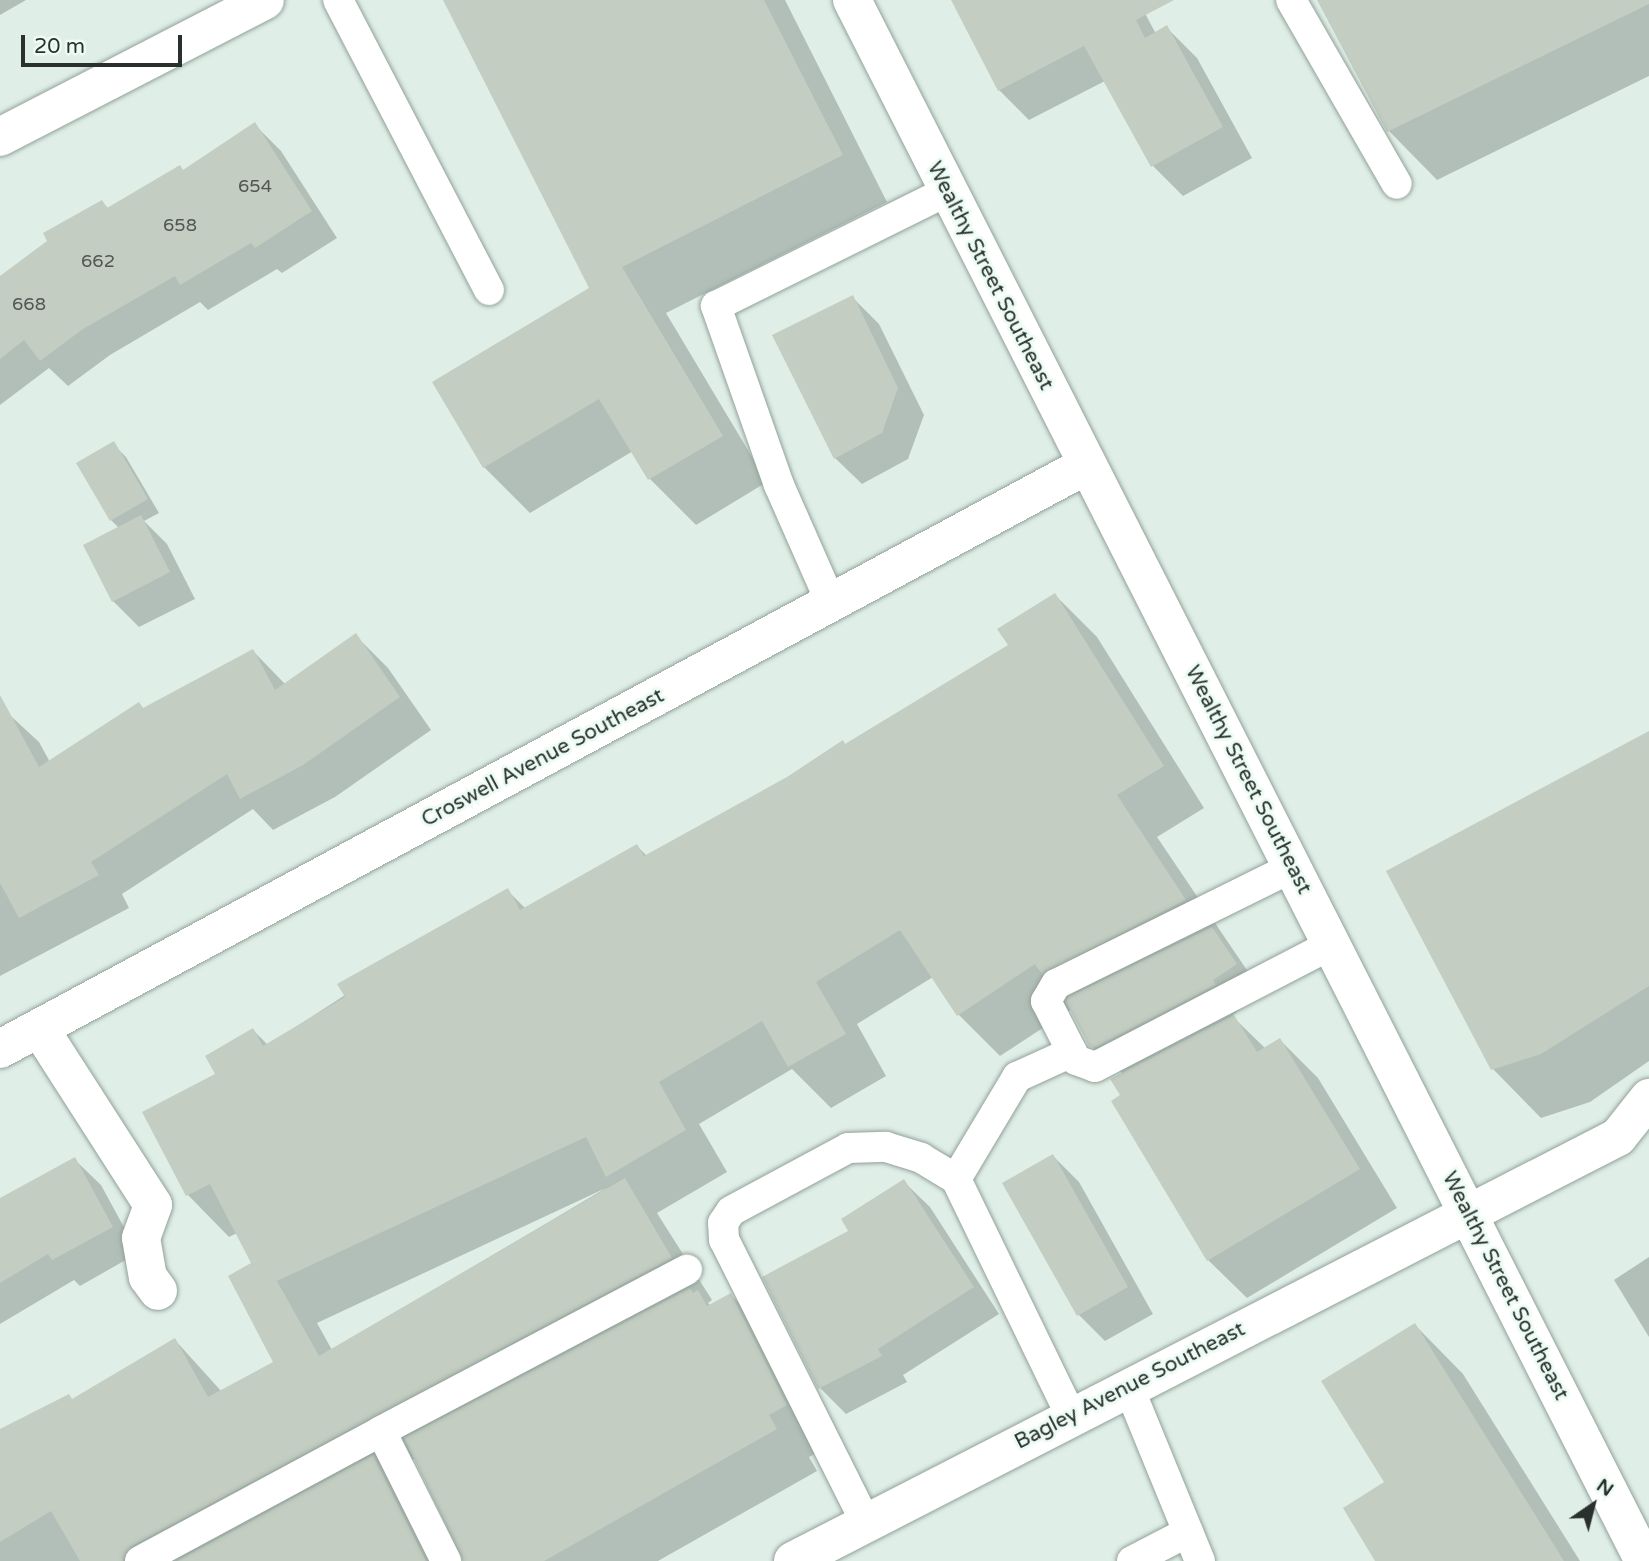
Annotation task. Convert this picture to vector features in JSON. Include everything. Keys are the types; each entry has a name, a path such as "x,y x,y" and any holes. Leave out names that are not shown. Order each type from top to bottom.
{"street":[{"path":"0,137 265,0"},
{"name":"Wealthy Street Southeast","path":"852,0 1085,466 1293,867 1644,1561"},
{"name":"Croswell Avenue Southeast","path":"0,1049 1085,466"},
{"path":"40,1029 153,1205 141,1238 148,1277 158,1291"},
{"path":"1634,1138 1649,1098"},
{"name":"Bagley Avenue Southeast","path":"793,1561 865,1521 1129,1388 1467,1212 1634,1138"}],"lane":[{"path":"338,0 489,290"},
{"path":"1291,1 1396,184"},
{"path":"831,603 779,485 716,306 948,191"},
{"path":"1293,867 1056,984 1046,1001 1076,1060 1095,1067 1332,944"},
{"path":"956,1180 1017,1077 1072,1052"},
{"path":"865,1521 724,1240 723,1223 731,1211 848,1148 886,1147 921,1158 956,1180 1071,1416"},
{"path":"140,1561 687,1269"},
{"path":"1129,1388 1200,1561"},
{"path":"382,1431 446,1561"},
{"path":"1132,1561 1188,1532"}],"building":[{"path":"443,0 764,0 843,155 622,267 723,436 648,480 599,399 483,468 432,382 589,288"},
{"path":"951,0 1174,0 1136,20 1145,38 1167,25 1223,127 1151,167 1084,46 998,91"},
{"path":"1317,0 1649,0 1649,4 1387,132"},
{"path":"255,122 312,211 255,248 251,243 180,285 175,276 83,329 40,361 24,340 0,359 0,276 47,241 43,233 102,200 107,208 180,165 183,170"},
{"path":"853,295 898,388 882,433 834,459 772,335"},
{"path":"114,441 148,499 110,521 76,463"},
{"path":"141,515 170,572 112,602 83,545"},
{"path":"1055,593 1164,766 1117,795 1186,900 1042,974 1035,964 957,1016 900,930 816,982 846,1034 788,1067 762,1021 659,1082 686,1130 606,1177 586,1137 277,1281 319,1356 625,1178 672,1258 132,1546 123,1561 80,1561 51,1511 0,1542 0,1429 69,1394 72,1399 175,1338 208,1397 273,1362 228,1276 251,1263 210,1184 186,1196 142,1112 215,1074 205,1056 253,1028 263,1046 345,997 337,984 508,888 520,910 637,844 644,856 787,777 843,740 845,744 1008,645 997,629"},
{"path":"356,633 400,697 303,765 240,799 227,774 91,862 99,875 19,918 0,883 0,695 39,767 139,702 143,708 253,649 275,690"},
{"path":"1649,731 1649,986 1541,1054 1491,1070 1386,871"},
{"path":"1212,927 1237,964 1213,980 1216,985 1094,1048 1089,1046 1066,1002 1068,997"},
{"path":"1234,1015 1257,1052 1280,1038 1360,1169 1207,1261 1111,1101 1120,1095 1110,1079"},
{"path":"1053,1154 1128,1287 1077,1316 1002,1183"},
{"path":"75,1157 113,1227 52,1260 48,1254 0,1283 0,1198"},
{"path":"904,1179 974,1287 878,1349 882,1356 818,1389 762,1277 848,1231 841,1219"},
{"path":"690,1288 693,1293 698,1290 707,1306 731,1293 787,1405 769,1415 777,1429 544,1561 463,1561 404,1438"},
{"path":"1415,1323 1564,1561 1375,1561 1343,1508 1384,1482 1321,1381"},
{"path":"373,1455 426,1561 177,1561"}]}
